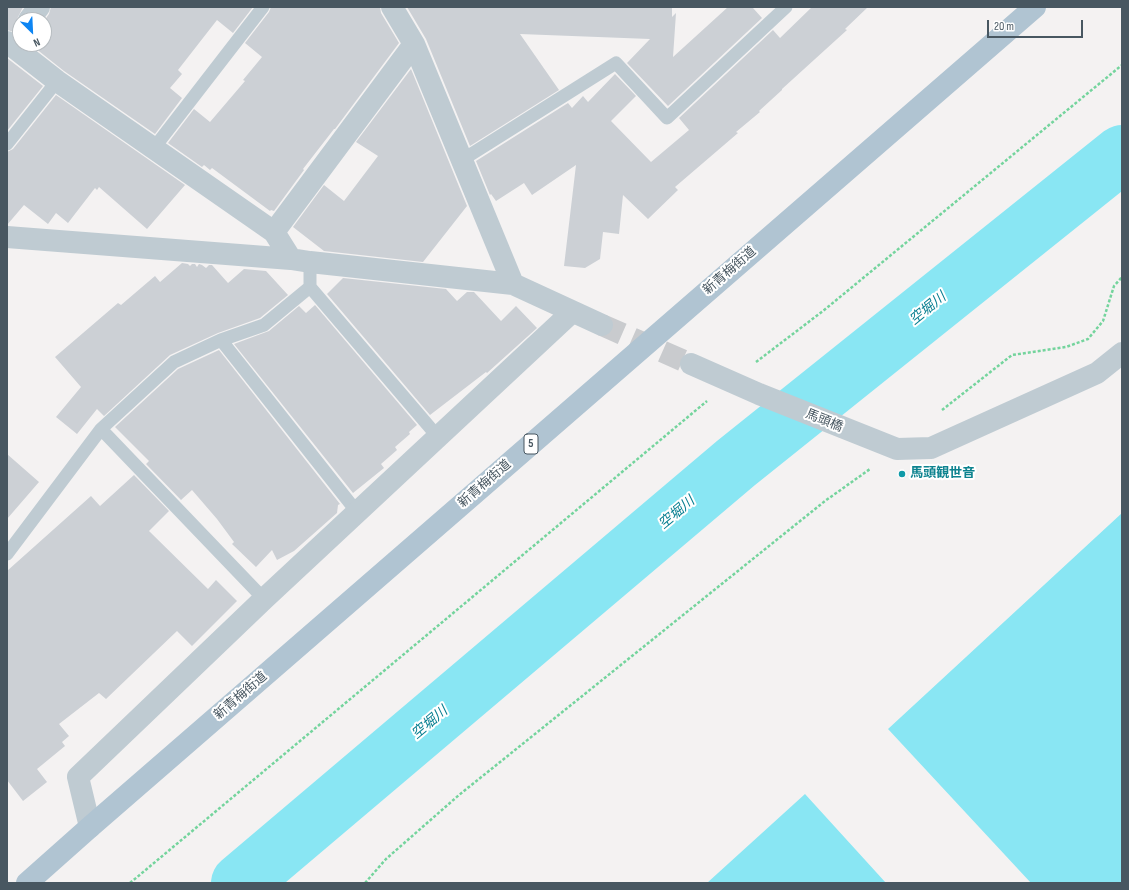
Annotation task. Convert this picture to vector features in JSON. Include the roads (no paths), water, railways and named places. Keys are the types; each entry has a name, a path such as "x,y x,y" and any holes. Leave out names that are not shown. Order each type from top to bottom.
{"main road":[{"name":"新青梅街道","path":"28,883 90,827 1035,7"}],"street":[{"path":"392,7 414,44 513,284"},
{"path":"274,232 414,44"},
{"path":"26,52 57,81 274,232 301,260"},
{"path":"7,237 301,260 513,284 602,325"},
{"path":"90,827 78,777 264,599 572,312"},
{"name":"馬頭橋","path":"692,364 759,394 893,448 931,448 1097,373 1122,353"}],"lane":[{"path":"154,148 263,7"},
{"path":"462,160 616,63 668,118 786,7"},
{"path":"7,144 57,81"},
{"path":"301,260 310,287 438,437"},
{"path":"7,554 101,430 174,362 221,340 264,325 310,287"},
{"path":"221,340 357,512"},
{"path":"101,430 264,599"}],"water":[{"path":"1122,513 1122,883 1031,883 888,729"},
{"path":"805,794 886,883 707,883"}],"waterway":[{"name":"空堀川","path":"240,883 736,463 1122,154"}],"tunnel":[{"path":"602,325 691,364"}],"place":[{"name":"馬頭観世音","path":"902,474"}]}
